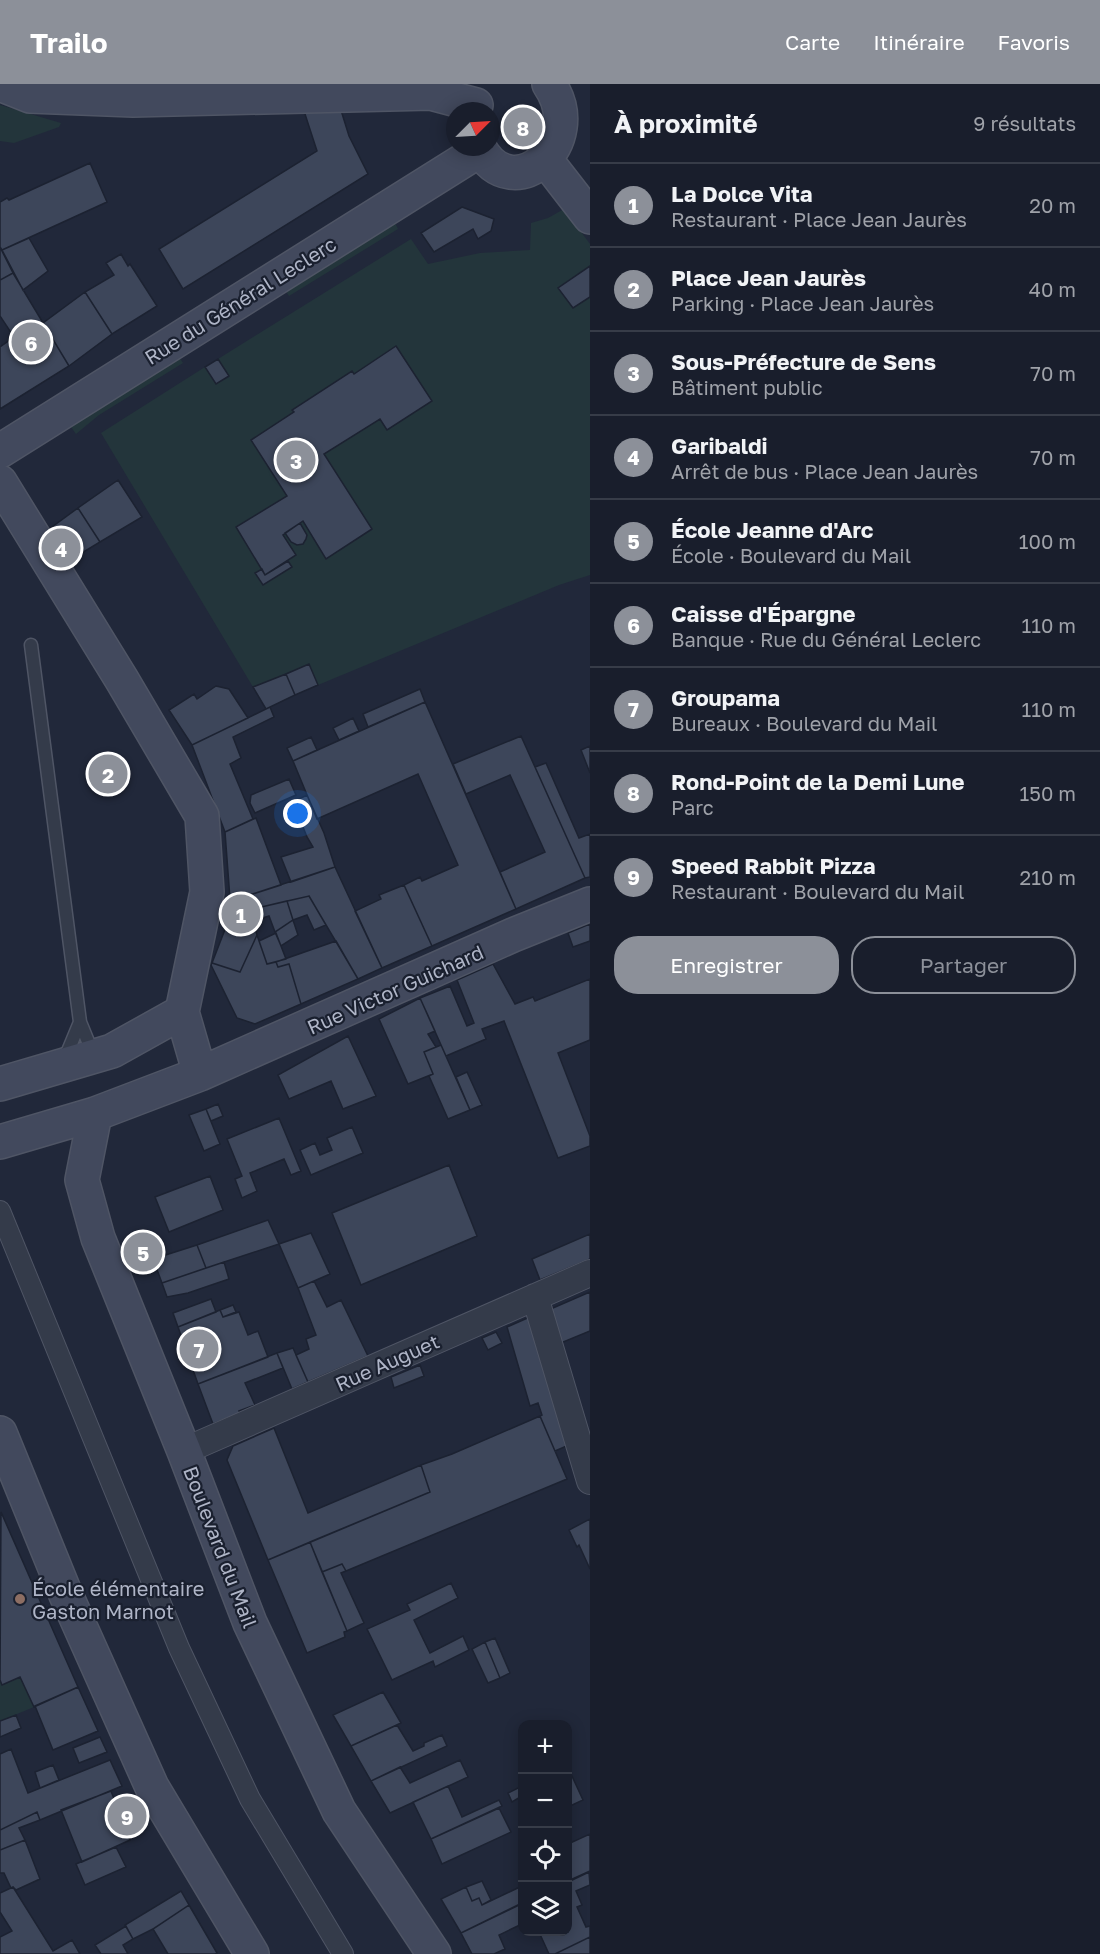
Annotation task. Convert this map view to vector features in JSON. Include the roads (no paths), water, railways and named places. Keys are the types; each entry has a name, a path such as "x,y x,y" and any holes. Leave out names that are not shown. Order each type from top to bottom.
{"main road":[{"path":"0,84 30,96 133,100 431,93 481,100"},
{"path":"485,156 490,162 504,170 519,172 535,171 549,164 567,140 569,124 567,109 560,95 549,84"},
{"name":"Rue du Général Leclerc","path":"0,451 468,156"},
{"path":"549,164 590,217"},
{"path":"0,482 202,816 207,891 182,1012 200,1074"},
{"name":"Rue Victor Guichard","path":"0,1142 95,1114 200,1074 513,935 590,904"},
{"path":"0,1084 112,1051 182,1012"},
{"name":"Boulevard du Mail","path":"95,1114 82,1180 98,1238 250,1623 339,1810 434,1954"},
{"path":"0,1433 66,1595 152,1787 252,1954"}],"street":[{"path":"0,1211 179,1648 250,1798 343,1954"},
{"name":"Rue Auguet","path":"184,1451 590,1273"},
{"path":"535,1298 590,1480"}],"lane":[{"path":"31,645 80,1022 89,1044 94,1048 112,1051"},
{"path":"51,1070 68,1051 80,1022"}],"place":[{"name":"Rond-Point de la Demi Lune","path":"523,127"},
{"name":"Caisse d'Épargne","path":"31,342"},
{"name":"Sous-Préfecture de Sens","path":"296,460"},
{"name":"Garibaldi","path":"61,548"},
{"name":"Place Jean Jaurès","path":"108,774"},
{"name":"La Dolce Vita","path":"241,914"},
{"name":"École Jeanne d'Arc","path":"143,1252"},
{"name":"Groupama","path":"199,1349"},
{"name":"École élémentaire Gaston Marnot","path":"20,1599"},
{"name":"Speed Rabbit Pizza","path":"127,1816"}]}
